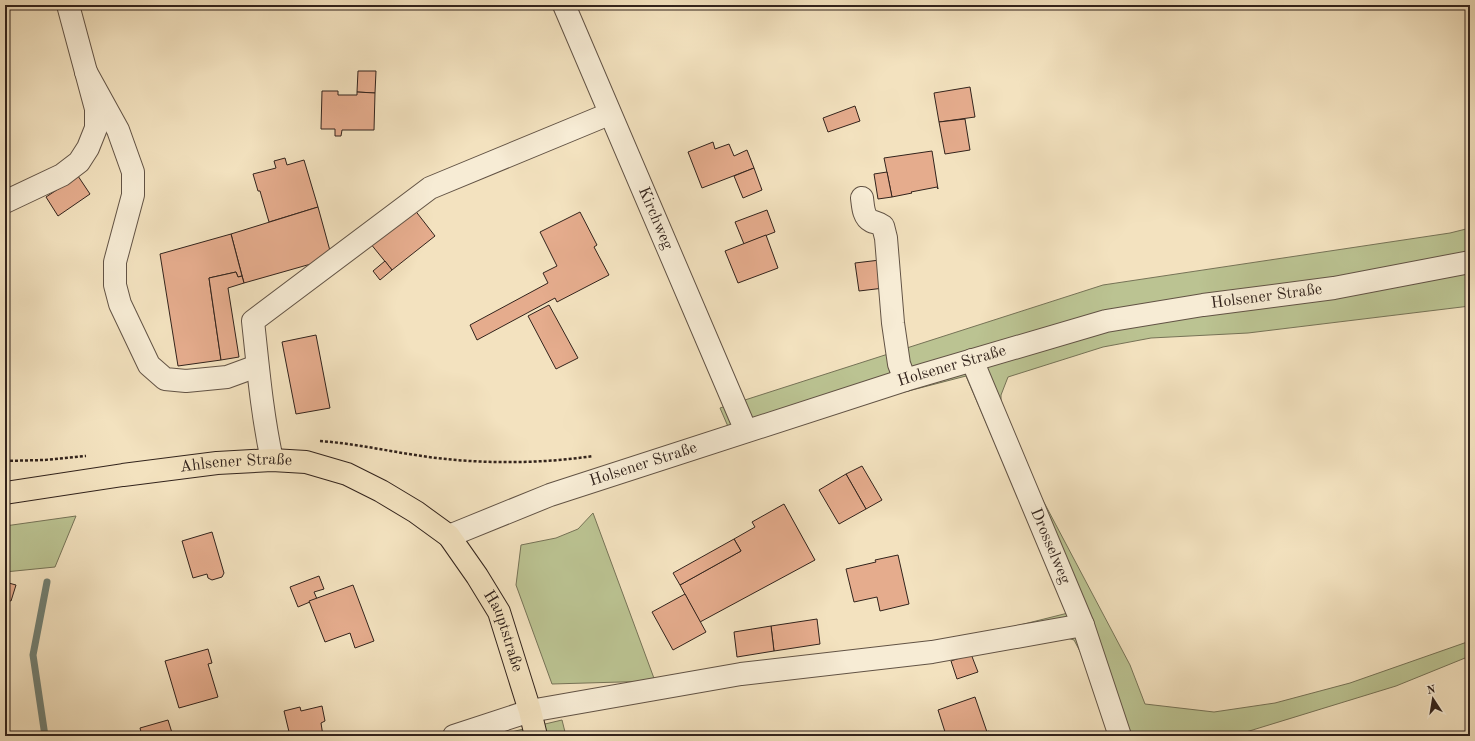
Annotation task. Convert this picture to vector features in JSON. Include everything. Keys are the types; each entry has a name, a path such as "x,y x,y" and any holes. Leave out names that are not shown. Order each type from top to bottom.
{"main road":[{"name":"Ahlsener Straße","path":"5,494 123,475 217,463 272,460 306,462 347,474 382,490 450,536"},
{"name":"Hauptstraße","path":"450,536 499,612 530,711 536,736"}],"street":[{"path":"5,202 62,175 79,162 88,148 96,128 96,109 68,5"},
{"name":"Kirchweg","path":"564,5 746,431"},
{"path":"86,72 118,130 133,172 133,195 115,262 115,285 120,304 149,365 165,379 186,381 227,377 257,366"},
{"path":"272,460 267,437 257,366 253,321 430,188 610,114"},
{"path":"862,198 864,210 868,217 872,221 879,222 883,226 886,238 896,345 899,364 905,380"},
{"name":"Holsener Straße","path":"450,536 550,495 905,380 1106,321 1203,305 1334,288 1470,262"},
{"name":"Drosselweg","path":"972,360 1083,625 1120,736"},
{"path":"454,736 530,711 741,674 932,652 1083,625"}],"path":[{"path":"314,440 445,459 490,462 536,461 599,455"},
{"path":"5,461 44,460 89,456"}],"green space":[{"path":"1470,228 1470,306 1248,333 1151,338 1103,347 1008,377 1001,395 1001,408 1038,491 1130,665 1145,704 1214,712 1275,703 1350,683 1470,641 1470,656 1396,686 1233,736 1112,736 1092,674 1074,640 1060,636 992,632 1068,613 966,376 862,403 736,445 720,408 1103,285 1450,233"},
{"path":"593,513 655,681 552,684 516,585 521,545 556,538 578,529"},
{"path":"76,516 55,567 5,572 5,526"},
{"path":"562,720 566,736 512,736 511,732"}],"building":[{"path":"358,71 376,71 375,93 357,92"},
{"path":"970,87 975,117 939,122 934,93"},
{"path":"322,91 338,91 338,95 357,95 357,92 375,93 374,130 342,130 341,136 335,136 335,129 321,129"},
{"path":"855,106 860,121 828,132 823,118"},
{"path":"965,119 970,150 945,154 939,122"},
{"path":"713,142 715,149 729,144 734,156 747,150 754,168 702,188 688,152"},
{"path":"932,151 938,189 937,187 892,197 884,158"},
{"path":"285,158 287,165 304,160 318,207 269,222 260,191 258,191 253,174 276,168 274,161"},
{"path":"754,168 762,190 743,198 734,176"},
{"path":"887,172 892,197 878,199 874,174"},
{"path":"78,176 90,194 58,216 46,197"},
{"path":"318,207 332,258 244,283 231,234"},
{"path":"414,209 435,236 392,270 370,243"},
{"path":"767,210 775,232 744,244 735,222"},
{"path":"580,212 597,245 594,247 609,275 557,302 555,298 477,340 470,325 548,283 543,273 557,266 540,232"},
{"path":"231,234 242,276 238,277 236,272 209,278 221,360 178,366 160,254"},
{"path":"766,235 778,268 738,283 725,251"},
{"path":"880,260 884,288 859,291 855,263"},
{"path":"385,261 392,270 380,280 373,271"},
{"path":"236,272 238,277 242,276 244,283 228,288 239,357 221,360 209,278"},
{"path":"549,305 578,358 556,369 528,316"},
{"path":"316,335 330,408 296,414 282,342"},
{"path":"862,466 882,500 866,509 846,474"},
{"path":"846,474 866,509 839,524 819,490"},
{"path":"784,504 815,560 700,622 680,585 741,551 734,539 755,527 752,522"},
{"path":"212,532 224,573 222,577 212,580 208,578 207,574 193,578 182,541"},
{"path":"734,539 741,551 680,585 673,573"},
{"path":"898,555 909,604 880,611 877,597 854,602 846,569"},
{"path":"319,576 324,589 314,592 317,599 298,607 290,587"},
{"path":"5,582 16,585 11,601 5,600"},
{"path":"353,585 374,641 355,648 350,633 325,642 309,601"},
{"path":"685,594 706,632 673,650 652,612"},
{"path":"817,619 820,644 774,651 771,626"},
{"path":"771,626 774,651 737,657 734,632"},
{"path":"208,649 212,663 208,664 218,697 179,708 165,661"},
{"path":"971,654 978,672 957,679 951,661"},
{"path":"975,697 987,732 989,731 991,736 943,736 946,735 938,710"},
{"path":"322,706 325,721 321,723 323,736 290,736 284,711 300,707 301,711"},
{"path":"168,720 173,736 142,736 140,728"},
{"path":"185,732 186,736 173,736"}],"waterway":[{"path":"45,736 33,655 47,582"}]}
